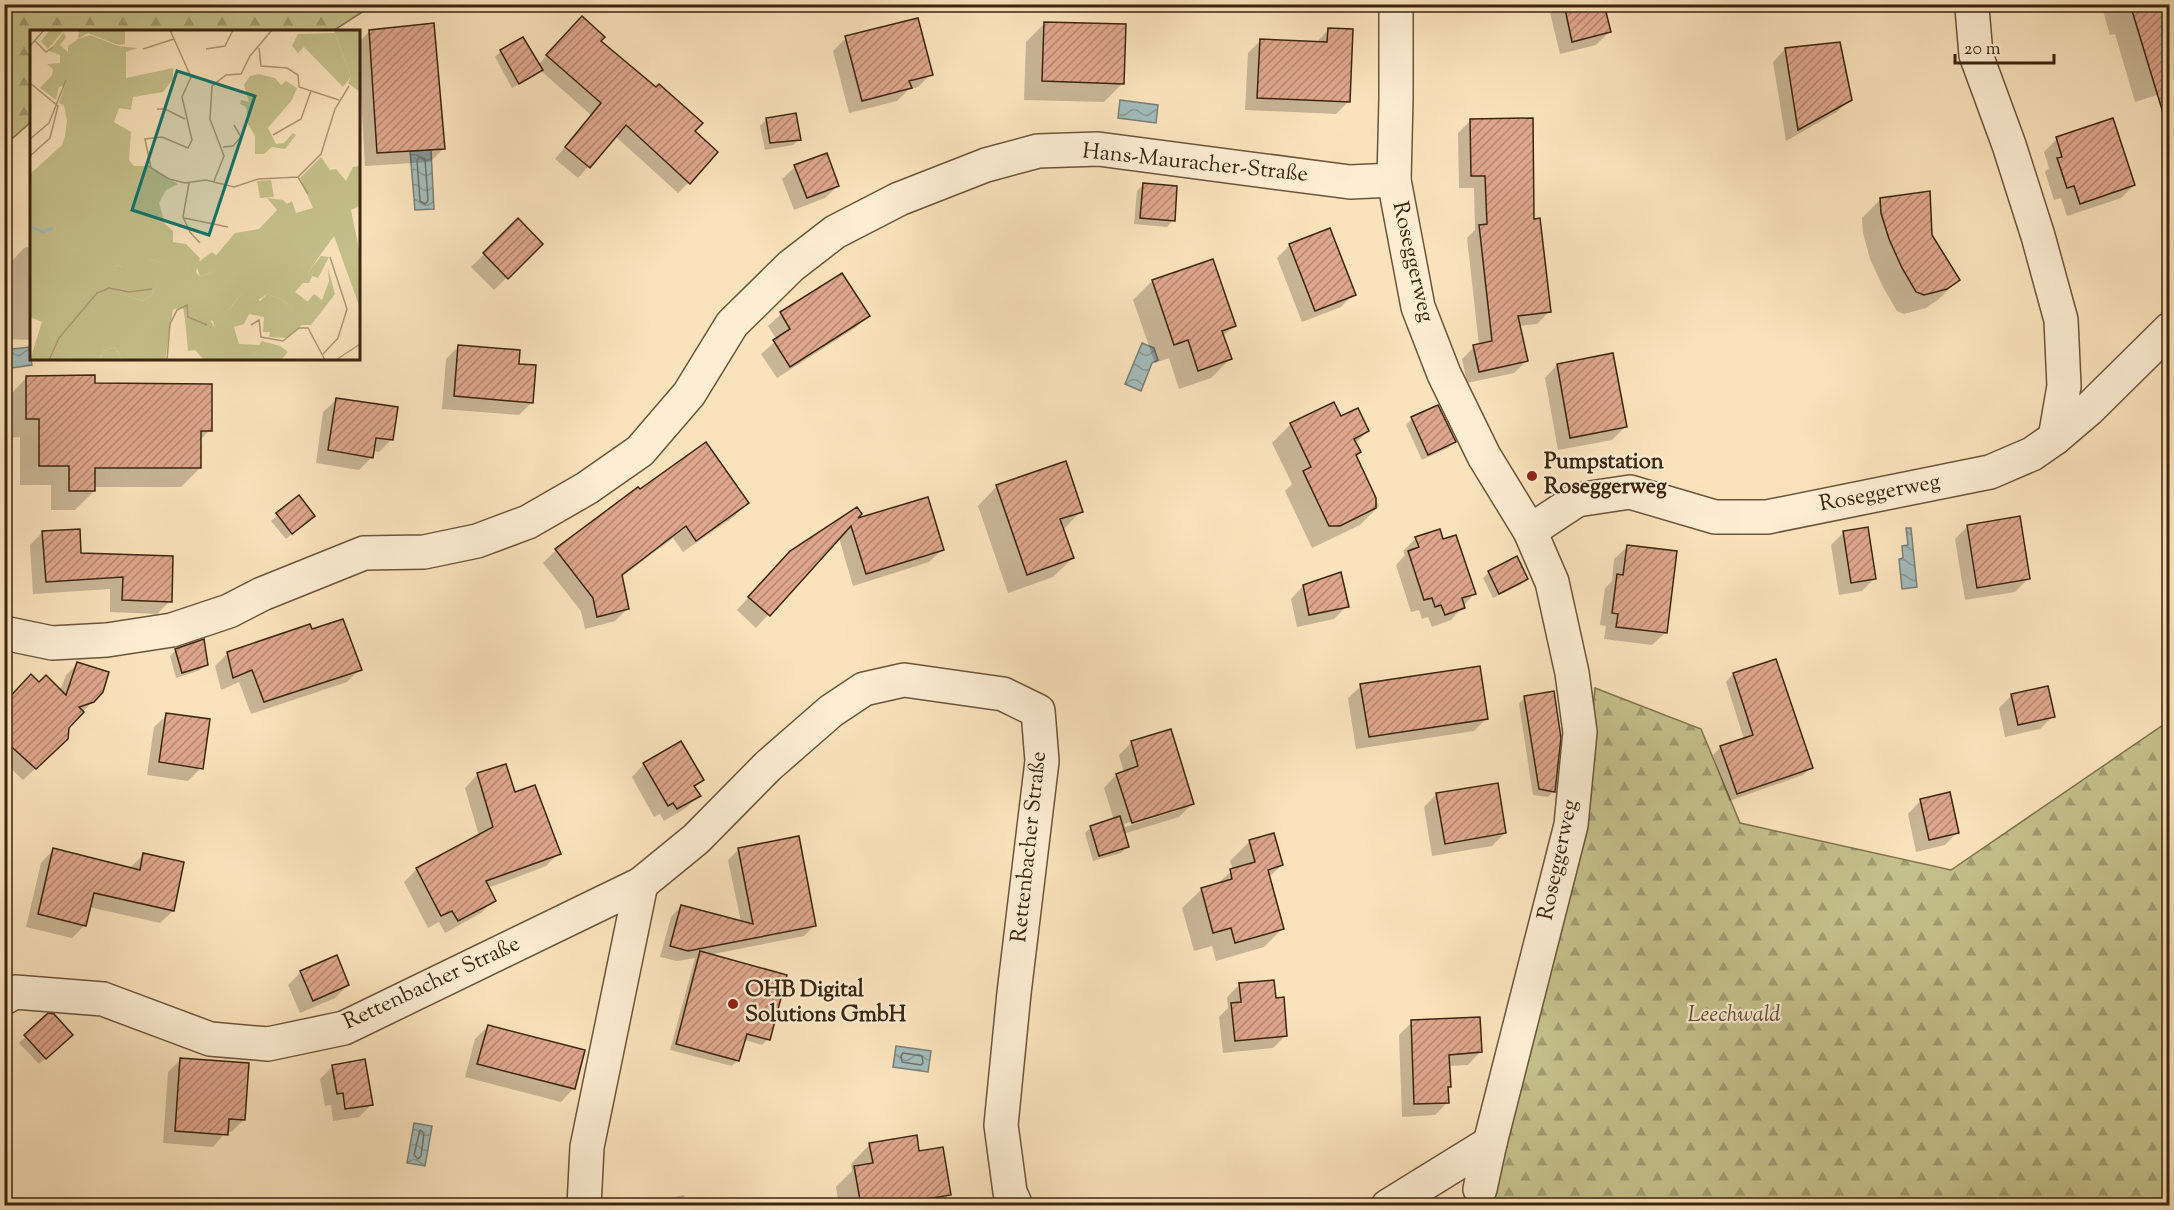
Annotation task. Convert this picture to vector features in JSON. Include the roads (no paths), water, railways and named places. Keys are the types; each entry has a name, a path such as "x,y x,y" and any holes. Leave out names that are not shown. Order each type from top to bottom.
{"street":[{"name":"Roseggerweg","path":"1396,4 1394,180 1418,308 1444,374 1484,456 1530,531 1552,582 1572,673 1580,732 1571,825 1480,1189"},
{"path":"1974,4 1972,8 1976,56 2009,145 2038,236 2061,320 2064,386 2055,438"},
{"name":"Hans-Mauracher-Straße","path":"4,633 52,643 107,640 172,630 229,611 262,594 364,553 424,552 477,541 528,522 587,488 640,451 689,394 732,324 791,266 835,232 899,199 986,165 1038,151 1098,149 1350,182 1394,180"},
{"name":"Roseggerweg","path":"1530,531 1577,500 1630,492 1714,517 1767,517 1990,472 2032,454 2055,438 2089,409 2169,329"},
{"name":"Rettenbacher Straße","path":"4,998 15,992 103,999 210,1039 268,1044 344,1028 641,884 696,839 768,766 831,711 864,689 904,680 1003,694 1038,711 1042,761 1014,993 1001,1125 1010,1192 1016,1206"},
{"path":"584,1206 588,1147 641,884"},
{"path":"1388,1206 1490,1143"}],"water":[{"path":"1120,100 1158,105 1156,123 1118,118"},
{"path":"431,150 434,209 415,210 410,151"},
{"path":"1142,343 1154,348 1158,360 1152,363 1141,391 1125,384"},
{"path":"29,347 32,365 5,369 5,350"},
{"path":"1906,528 1911,528 1917,587 1902,589 1899,559 1903,558 1902,546 1908,545"},
{"path":"896,1046 931,1051 928,1072 893,1067"},
{"path":"414,1123 432,1126 425,1166 407,1163"}],"place":[{"name":"Pumpstation Roseggerweg","path":"1532,476"},
{"name":"OHB Digital Solutions GmbH","path":"733,1004"}],"park label":[{"name":"Leechwald","path":"1734,1016"}]}
